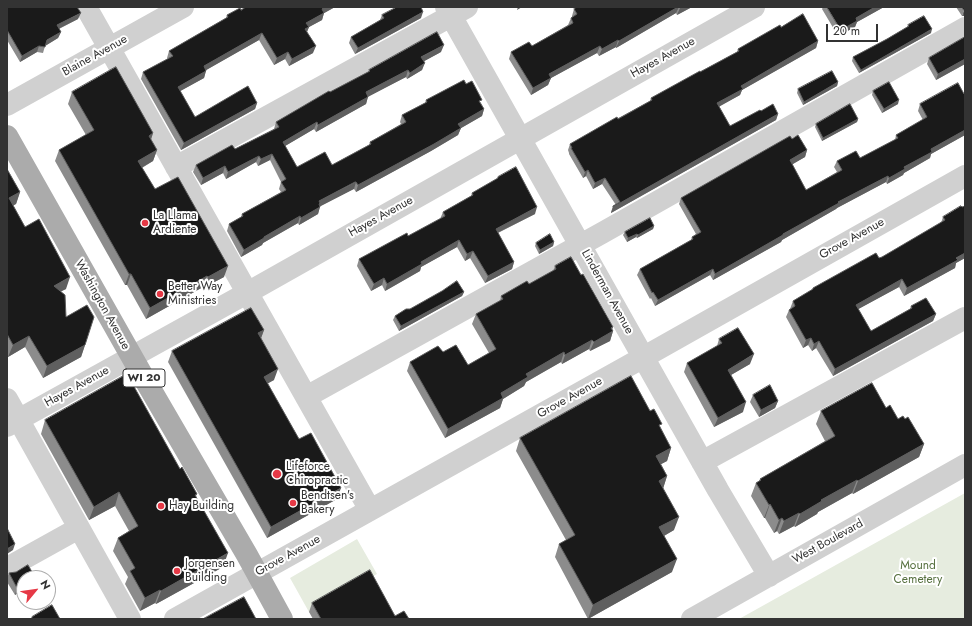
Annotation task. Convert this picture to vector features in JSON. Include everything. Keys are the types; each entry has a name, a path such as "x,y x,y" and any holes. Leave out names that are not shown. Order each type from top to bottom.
{"main road":[{"name":"Washington Avenue","path":"7,136 282,619"}],"street":[{"path":"86,7 370,510"},
{"name":"Blaine Avenue","path":"7,105 183,7"},
{"name":"Hayes Avenue","path":"13,423 754,7"},
{"path":"176,167 455,10"},
{"name":"Linderman Avenue","path":"455,10 520,139 702,462 769,576"},
{"path":"306,397 580,245 965,28"},
{"name":"Grove Avenue","path":"175,619 965,176"},
{"path":"702,462 965,318"},
{"path":"7,399 13,423 79,528 130,619"},
{"name":"West Boulevard","path":"692,619 965,465"},
{"path":"7,568 79,528"}],"green space":[{"name":"Mound Cemetery","path":"965,493 965,619 739,619"},
{"path":"357,539 377,574 309,612 290,578"}],"building":[{"path":"7,7 77,7 81,13 57,25 61,32 47,40 45,47 39,46 22,56 7,30"},
{"path":"246,7 325,7 322,9 324,13 306,23 309,27 305,29 316,46 292,59 288,52 277,58 262,33 204,66 206,71 178,87 195,117 248,86 257,103 184,143 143,72 173,56 169,51 228,17 227,15 240,8 241,10"},
{"path":"397,7 421,7 423,12 358,48 351,37 384,18 382,15"},
{"path":"577,7 678,7 619,41 618,40 602,49 600,46 549,74 551,78 533,88 511,52 529,42 532,46 573,23 571,18 577,14 574,9"},
{"path":"827,7 875,7 856,18 857,21 841,30"},
{"path":"803,14 818,41 741,86 743,89 717,103 730,126 773,104 778,114 613,207 620,202 605,178 595,183 588,170 585,172 570,144 617,117 618,119 652,100 651,98 700,71 739,51 738,49 780,25 781,27"},
{"path":"924,16 932,29 861,70 853,57 887,39"},
{"path":"437,32 444,45 421,57 425,63 410,73 408,70 366,92 368,97 318,125 317,122 283,142 297,167 325,152 332,165 371,144 370,142 406,122 402,115 427,102 426,100 464,80 466,84 472,81 482,100 479,101 484,109 458,124 461,128 434,144 358,185 355,182 319,201 320,207 301,218 300,216 244,250 229,224 243,216 242,214 286,190 281,182 286,179 272,154 261,159 259,156 228,172 225,166 203,178 196,165 232,145 235,149 279,127 276,122 329,91 330,92 370,71 369,70"},
{"path":"965,37 965,59 938,74 929,58"},
{"path":"116,67 153,133 149,136 157,150 138,161 155,189 178,177 228,266 150,308 131,274 129,274 59,150 94,130 72,92"},
{"path":"832,71 838,82 804,102 798,89"},
{"path":"889,82 899,100 884,109 873,91"},
{"path":"958,83 964,94 965,93 965,130 931,149 932,152 904,167 905,169 889,178 888,176 838,202 839,203 715,274 713,269 658,300 653,292 652,293 640,269 693,239 692,237 701,232 681,198 790,136 792,139 798,135 807,150 790,160 806,190 842,170 837,161 856,151 860,158 898,138 896,135 927,117 920,104"},
{"path":"850,104 858,119 823,138 816,124"},
{"path":"516,167 537,207 496,229 514,262 488,276 473,251 467,254 459,240 387,284 384,278 374,284 359,259 407,233 408,236 445,216 443,212 473,195 472,193"},
{"path":"7,169 20,192 9,198 25,227 39,219 70,277 54,286 65,295 66,317 87,305 94,317 85,345 47,366 29,336 13,345 7,334"},
{"path":"961,206 965,206 965,253 956,258 958,260 907,288 902,279 856,305 871,331 912,308 911,306 926,298 936,314 835,369 819,341 814,344 811,338 806,340 789,310 795,306 793,301 813,288 876,253 879,258 882,257 945,220 943,217"},
{"path":"650,218 654,226 638,235 637,234 628,238 625,232"},
{"path":"550,234 554,242 540,250 536,243"},
{"path":"571,257 581,275 583,274 613,327 611,328 613,331 594,342 592,340 565,355 564,352 526,374 528,377 501,393 503,398 448,429 410,362 438,346 443,352 456,345 468,365 496,349 476,314 503,299 501,296 527,281 529,284 556,269 555,266"},
{"path":"457,281 464,292 401,326 395,316 442,291"},
{"path":"251,308 264,330 258,333 278,369 264,377 299,439 311,433 341,488 271,527 172,351"},
{"path":"738,328 754,354 728,370 746,402 718,418 687,363 722,343 719,339"},
{"path":"127,374 180,469 182,467 197,494 195,495 228,553 161,591 160,590 145,598 130,571 135,568 118,538 138,526 119,492 94,507 45,420"},
{"path":"631,376 650,411 654,409 662,424 659,425 671,448 656,456 667,476 659,481 679,517 659,527 677,559 593,605 559,544 575,535 520,438"},
{"path":"872,383 886,408 890,405 898,419 903,416 905,419 908,417 924,444 821,500 822,501 800,514 799,513 784,521 782,518 779,520 756,483 761,480 760,479 835,436 821,411"},
{"path":"770,385 778,401 761,410 753,395"},
{"path":"7,528 15,544 7,549"},
{"path":"28,565 31,570 19,570"},
{"path":"370,570 395,616 404,611 409,619 321,619 312,603"},
{"path":"16,572 16,586 9,573"},
{"path":"244,597 256,619 203,619"},
{"path":"44,610 55,610 60,619 30,619"}],"place":[{"name":"La Llama Ardiente","path":"145,223"},
{"name":"Better Way Ministries","path":"160,294"},
{"name":"Lifeforce Chiropractic","path":"277,474"},
{"name":"Bendtsen's Bakery","path":"293,503"},
{"name":"Hay Building","path":"161,506"},
{"name":"Jorgensen Building","path":"177,571"}]}
